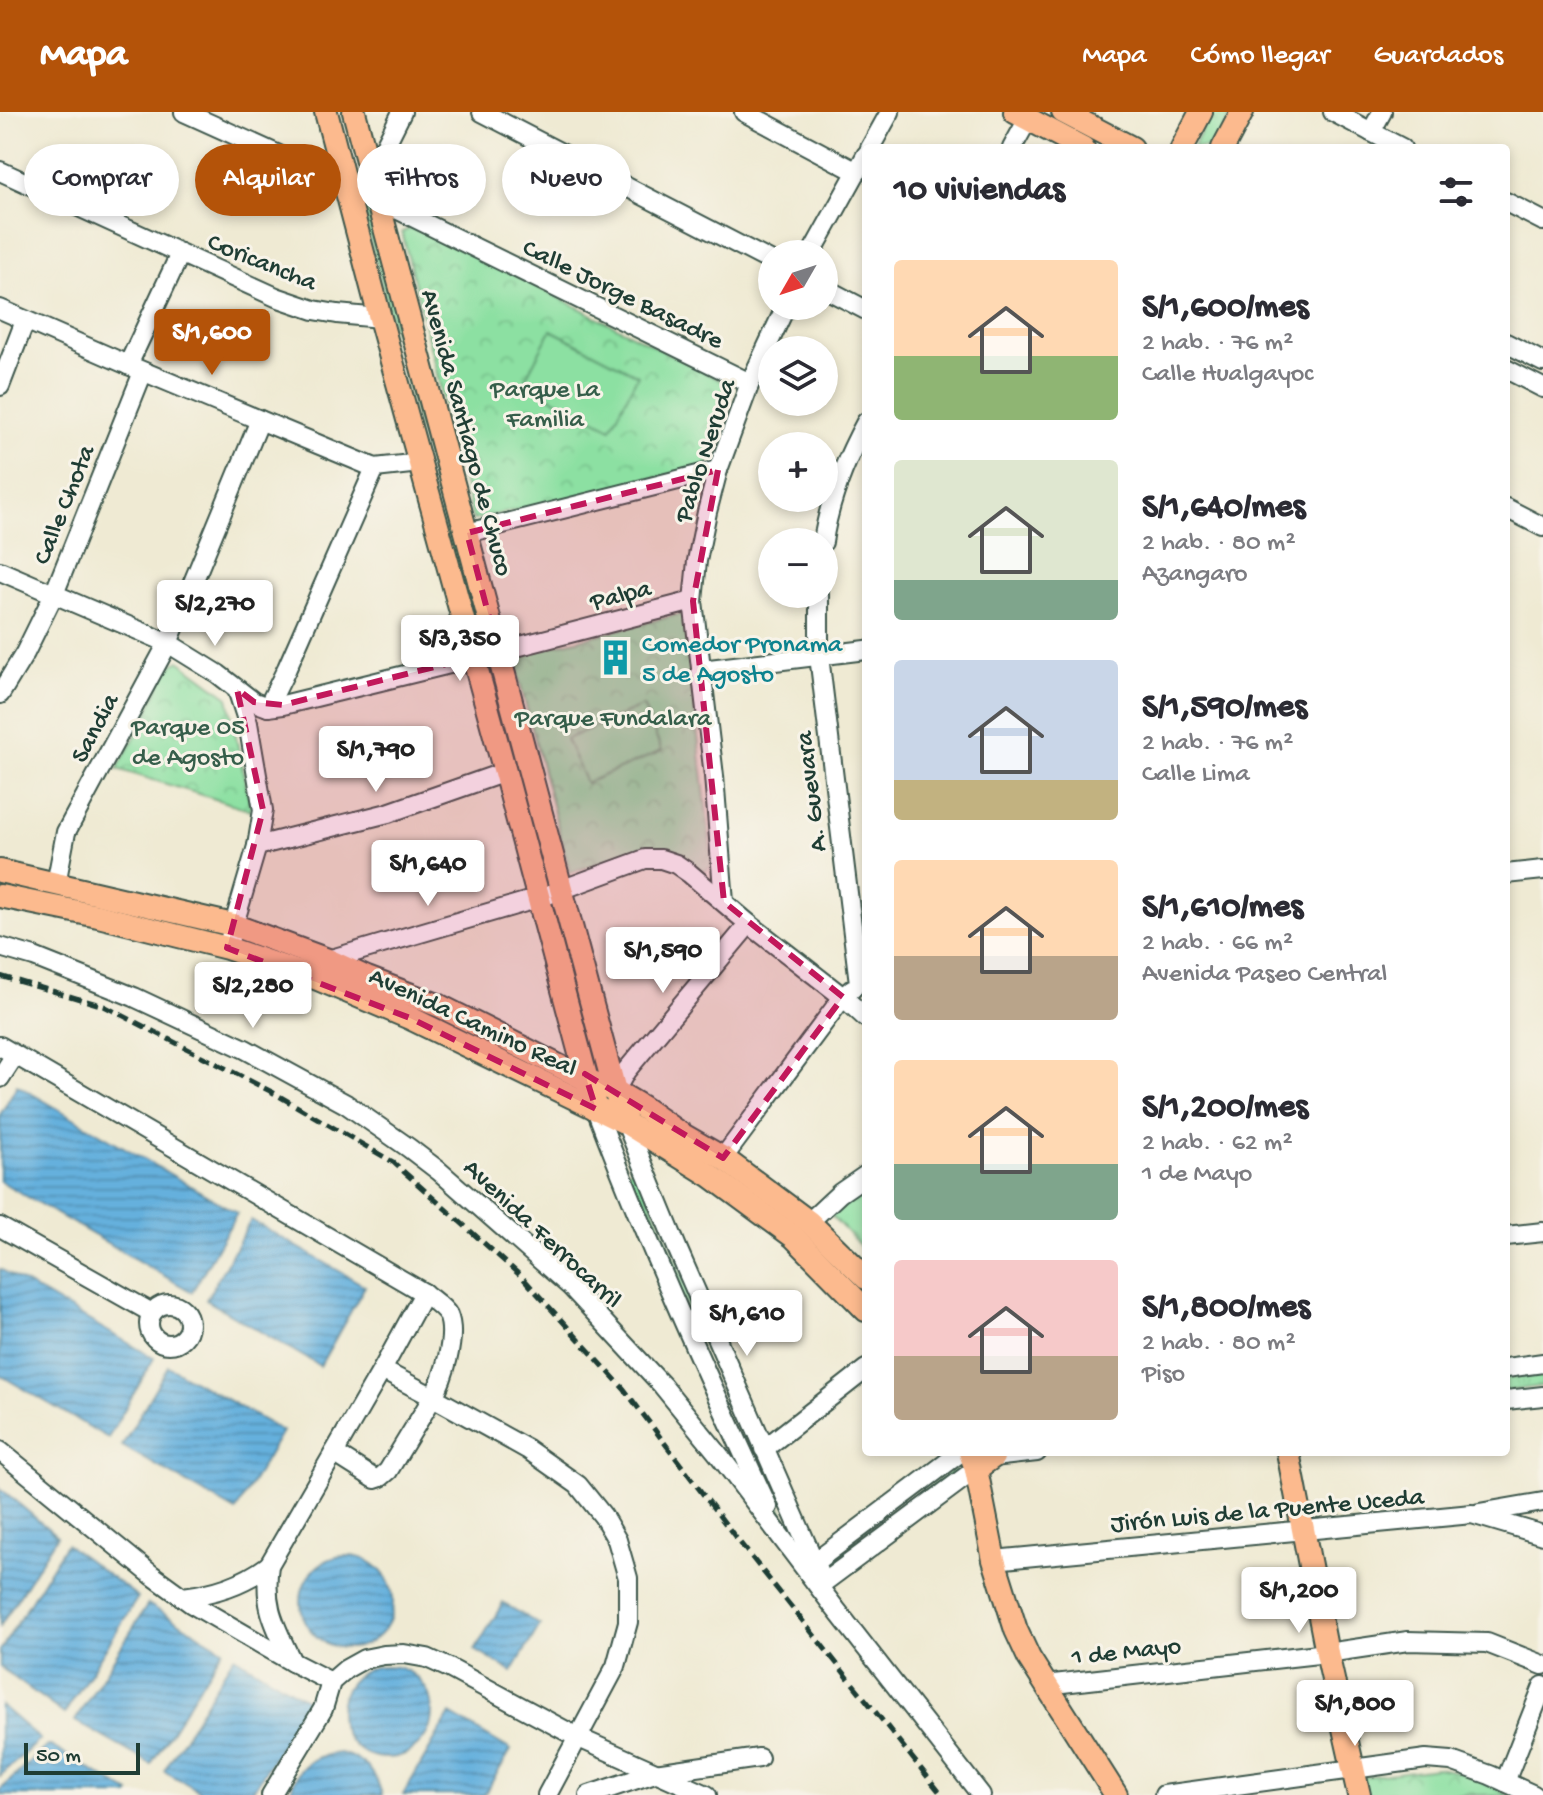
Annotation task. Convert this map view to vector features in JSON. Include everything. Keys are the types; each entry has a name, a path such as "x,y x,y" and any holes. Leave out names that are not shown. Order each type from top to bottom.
{"main road":[{"name":"Avenida Santiago de Chuco","path":"326,112 596,1109"},
{"name":"Avenida Santiago de Chuco","path":"354,112 363,144"},
{"path":"1063,112 1124,144"},
{"path":"1184,144 1201,112"},
{"path":"1225,144 1242,112"},
{"path":"1021,115 1075,144"},
{"name":"Avenida Santiago de Chuco","path":"382,216 626,1123"},
{"name":"Avenida Camino Real","path":"0,871 233,925 440,1006 615,1091 723,1158 809,1222 862,1274"},
{"name":"Avenida Camino Real","path":"0,896 227,948 318,979 410,1018 626,1123 711,1176 794,1237 862,1306"},
{"path":"979,1456 994,1560 1016,1630 1045,1685 1116,1795"},
{"path":"1289,1456 1327,1653 1359,1795"}],"street":[{"name":"Calle Jorge Basadre","path":"184,112 357,190"},
{"path":"386,144 402,112"},
{"path":"482,112 758,255"},
{"path":"744,112 861,163 819,240"},
{"path":"872,144 890,112"},
{"path":"1333,112 1394,144"},
{"path":"1371,132 1382,112"},
{"path":"1013,144 1021,115"},
{"name":"Coricancha","path":"0,171 276,297 314,310 380,318"},
{"path":"346,185 357,180"},
{"path":"1510,204 1543,221"},
{"name":"Calle Jorge Basadre","path":"411,216 750,383"},
{"name":"Calle Chota","path":"0,694 25,653 54,594 180,254"},
{"path":"838,295 862,308"},
{"path":"0,309 375,468 420,463"},
{"name":"Pablo Neruda","path":"724,902 714,776 693,601 697,561 718,470 750,383 779,320"},
{"path":"0,386 25,321"},
{"path":"1510,345 1543,362"},
{"path":"1510,371 1543,388"},
{"name":"Sandia","path":"56,884 66,832 168,643 260,420"},
{"path":"825,528 850,452 862,430"},
{"path":"0,571 168,643 218,674 254,702 268,707 375,468"},
{"path":"467,533 718,470"},
{"path":"1510,514 1543,527"},
{"name":"Palpa","path":"268,707 693,601"},
{"name":"A. Guevara","path":"819,608 819,656 862,982"},
{"path":"701,670 862,651"},
{"path":"227,948 257,846 263,810 248,723 237,689"},
{"path":"257,846 388,813 505,772"},
{"path":"328,960 539,898 645,859 661,859 676,864 862,1014"},
{"path":"1510,874 1543,870"},
{"path":"615,1091 626,1071 749,924"},
{"name":"Avenida Ferrocarril","path":"0,947 34,957 134,997 245,1049 346,1104 439,1171 527,1247 604,1320 662,1385 784,1541 810,1566 834,1607 981,1795"},
{"path":"723,1158 843,997 862,982"},
{"path":"0,1078 7,1050 424,1293 448,1313 452,1334 441,1383 388,1471 375,1479 334,1453"},
{"path":"596,1109 652,1252 784,1541"},
{"path":"626,1123 810,1566 823,1583 834,1607"},
{"path":"809,1222 840,1193 862,1178"},
{"path":"0,1227 152,1313"},
{"path":"1510,1236 1543,1232"},
{"path":"292,1662 268,1605 266,1586 269,1565 424,1293"},
{"path":"1510,1367 1543,1363"},
{"path":"382,1370 527,1449 578,1485 603,1516 617,1540 628,1578 628,1622 616,1666 547,1795"},
{"path":"764,1449 862,1372"},
{"path":"1510,1400 1543,1396"},
{"path":"0,1451 183,1597 331,1682"},
{"path":"810,1566 979,1456"},
{"path":"823,1583 979,1456"},
{"path":"1472,1514 1543,1502"},
{"name":"Jirón Luis de la Puente Uceda","path":"994,1560 1472,1514 1543,1535"},
{"path":"183,1597 224,1589 251,1578 269,1565"},
{"name":"1 de Mayo","path":"1045,1685 1408,1641 1487,1643 1543,1665"},
{"path":"271,1795 323,1709 331,1682 364,1659 404,1654 427,1658 449,1668 579,1738 707,1795"},
{"path":"1505,1782 1543,1686"},
{"path":"589,1795 655,1773 759,1758"},
{"path":"1164,1795 1226,1791 1426,1759 1451,1761 1534,1795"}],"highlighted area":[{"path":"718,470 693,601 724,902 843,997 723,1158 585,1074 596,1109 410,1018 227,948 263,810 237,689 254,702 283,705 498,651 467,533"}],"green space":[{"path":"1211,112 1232,112 1216,144 1195,144"},
{"path":"364,216 370,216 489,646 476,650"},
{"name":"Parque La Familia","path":"417,225 732,386 707,466 473,520 402,232"},
{"path":"551,330 638,375 611,428 523,383"},
{"name":"Parque Fundalara","path":"684,613 711,866 700,870 686,858 659,849 620,856 570,873 513,656"},
{"name":"Parque 05 de Agosto","path":"179,661 228,697 251,810 117,769 145,719 167,668"},
{"path":"494,675 606,1075 592,1075 484,677"},
{"path":"643,706 662,751 586,783 566,739"},
{"path":"636,1166 793,1536 749,1447 627,1172"},
{"path":"862,1187 862,1248 830,1214"},
{"path":"1543,1373 1543,1386 1510,1390 1510,1377"},
{"path":"952,1471 958,1475 828,1567 828,1560"},
{"path":"1437,1768 1463,1773 1510,1795 1367,1795 1363,1777"}],"water":[{"path":"17,1085 237,1213 192,1292 0,1181 0,1115"},
{"path":"251,1220 365,1286 320,1366 206,1300"},
{"path":"0,1269 154,1358 108,1438 0,1375"},
{"path":"168,1366 282,1431 236,1511 122,1446"},
{"path":"0,1488 57,1536 0,1626"},
{"path":"66,1544 138,1597 64,1714 0,1667 0,1651"},
{"path":"347,1556 364,1560 379,1570 389,1585 393,1602 389,1619 379,1634 364,1644 347,1648 330,1644 315,1634 305,1619 301,1602 305,1585 315,1570 330,1560"},
{"path":"503,1603 540,1625 512,1672 475,1650"},
{"path":"148,1604 223,1649 151,1764 75,1721"},
{"path":"234,1656 309,1701 250,1795 207,1795 164,1771"},
{"path":"386,1666 403,1670 418,1680 428,1695 432,1712 428,1729 418,1744 403,1754 386,1758 369,1754 354,1744 344,1729 340,1712 344,1695 354,1680 369,1670"},
{"path":"0,1705 40,1739 0,1776"},
{"path":"450,1714 511,1750 484,1795 403,1795"},
{"path":"48,1745 130,1793 0,1795 0,1790"},
{"path":"340,1753 368,1767 382,1795 290,1795 301,1769 321,1756"}],"railway":[{"path":"0,976 104,1006 272,1092 393,1162 523,1278 624,1389 733,1534 942,1795"}],"place":[{"name":"Comedor Pronama 5 de Agosto","path":"616,657"}]}
